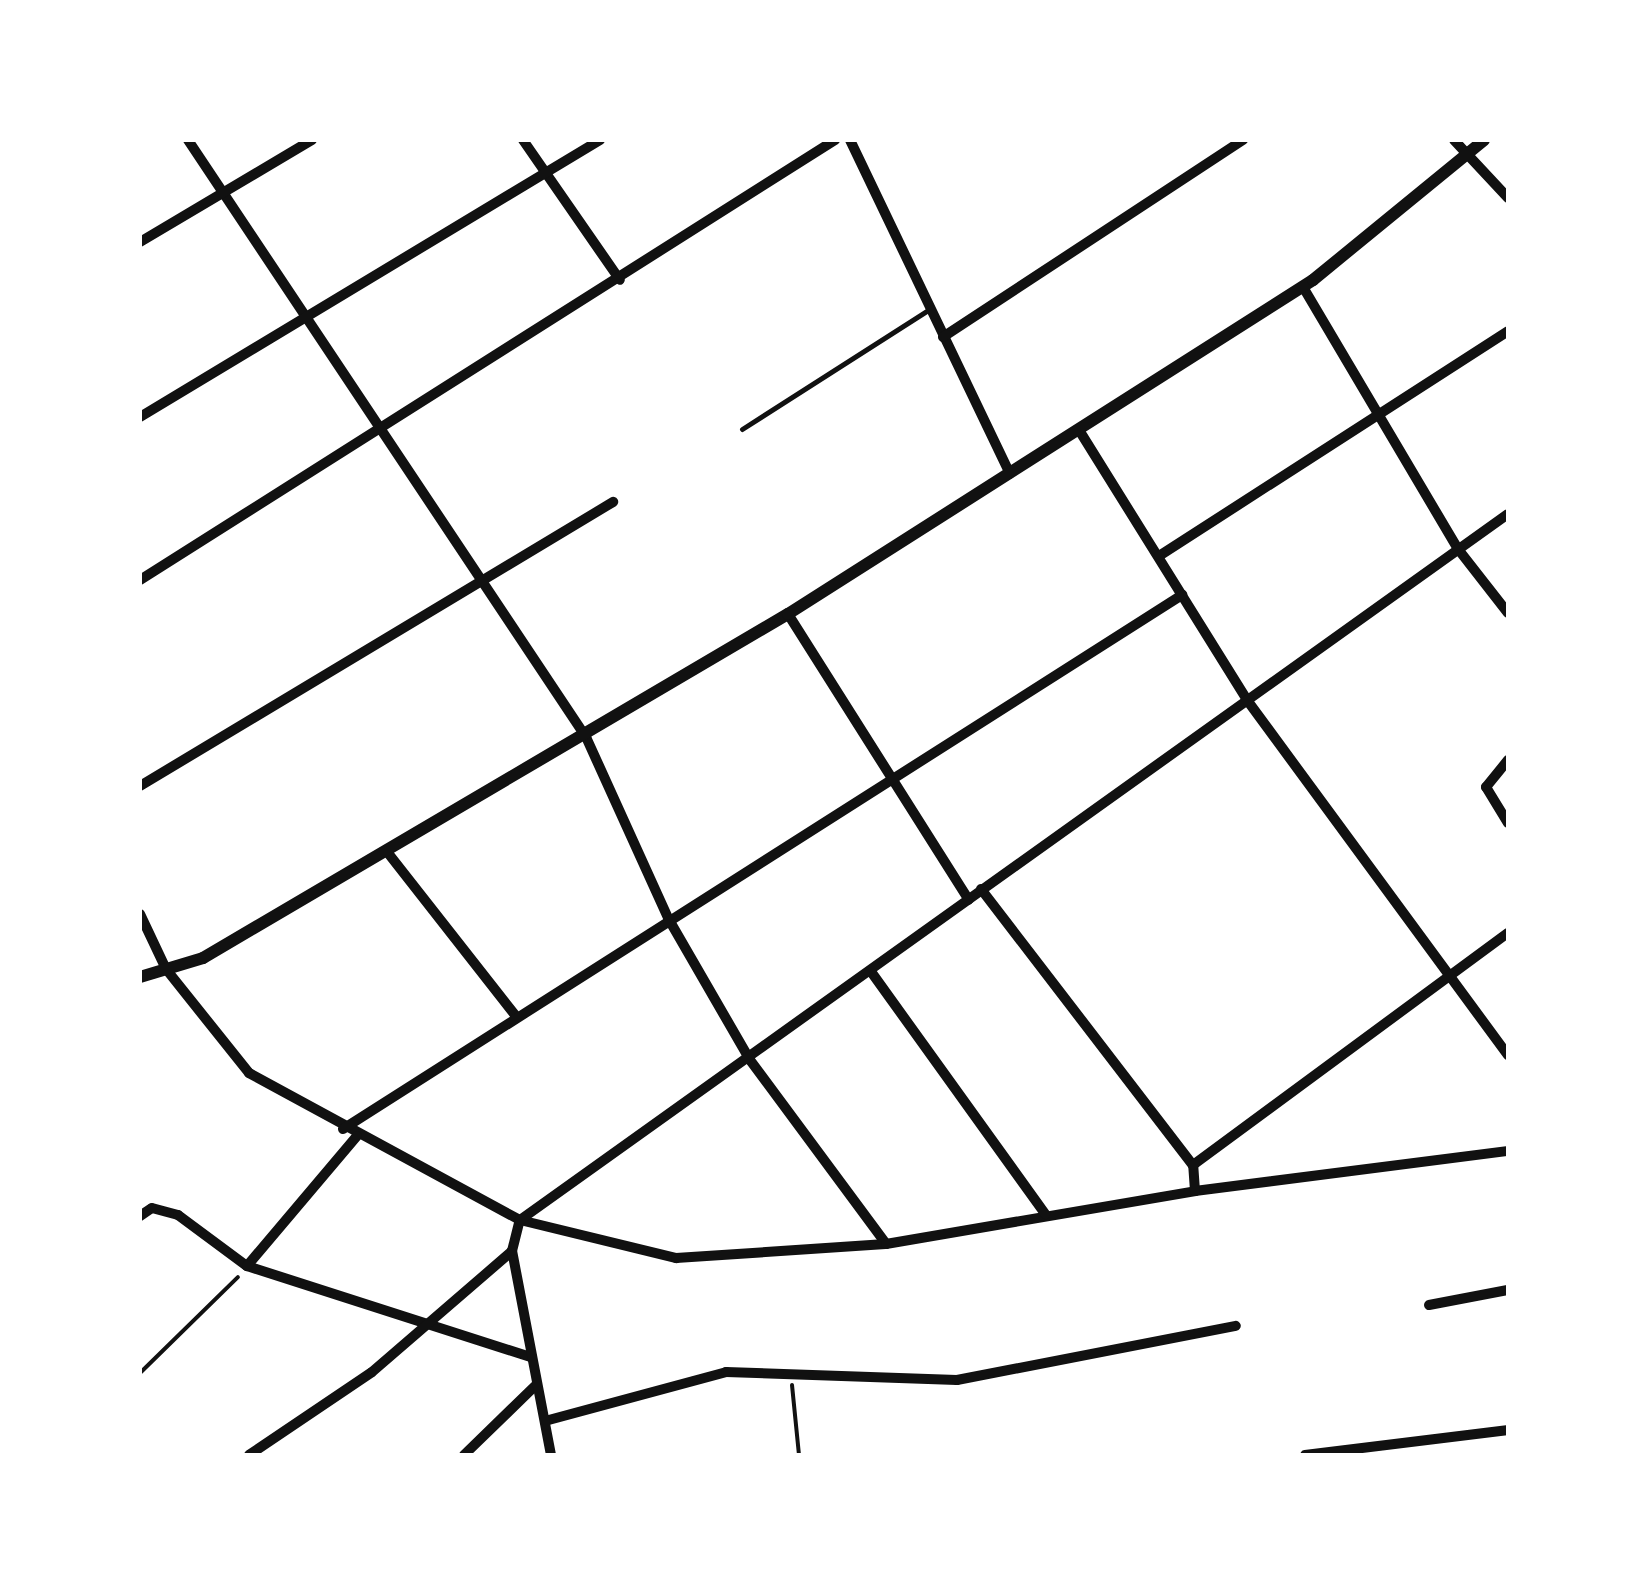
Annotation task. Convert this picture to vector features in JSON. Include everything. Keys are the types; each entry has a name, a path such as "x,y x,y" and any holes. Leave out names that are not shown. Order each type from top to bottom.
{"street":[{"path":"188,140 300,314 378,424 480,583 586,737 668,918 750,1060 886,1244"},
{"path":"140,242 312,140"},
{"path":"523,140 620,280"},
{"path":"140,417 300,314 600,140"},
{"path":"140,580 378,424 620,280 835,140"},
{"path":"850,140 1010,474"},
{"path":"943,337 1243,140"},
{"path":"1454,140 1508,198"},
{"path":"140,977 203,958 586,737 788,614 1303,287 1484,140"},
{"path":"1303,287 1458,549 1508,612"},
{"path":"1159,556 1508,332"},
{"path":"1079,430 1246,700 1508,1055"},
{"path":"140,786 614,502"},
{"path":"552,1455 512,1251 520,1220 750,1060 981,889 1508,514"},
{"path":"343,1129 668,918 1182,595"},
{"path":"788,614 969,900"},
{"path":"1508,760 1486,787 1508,823"},
{"path":"388,853 516,1016"},
{"path":"981,889 1193,1166 1195,1191"},
{"path":"140,914 166,970 249,1073 343,1129 520,1220 676,1258 886,1244 1195,1191 1508,1152"},
{"path":"1193,1166 1508,934"},
{"path":"872,972 1045,1214"},
{"path":"247,1266 357,1136"},
{"path":"140,1216 152,1208 178,1215 247,1266 417,1328 530,1357"},
{"path":"249,1455 372,1372 417,1328 468,1298 512,1251"},
{"path":"1429,1304 1508,1290"},
{"path":"545,1420 666,1384 791,1373 956,1380 1236,1326"},
{"path":"464,1455 536,1386"},
{"path":"1304,1455 1508,1430"}],"lane":[{"path":"742,430 930,309"}],"path":[{"path":"140,1373 247,1266"},
{"path":"791,1373 799,1455"}]}
